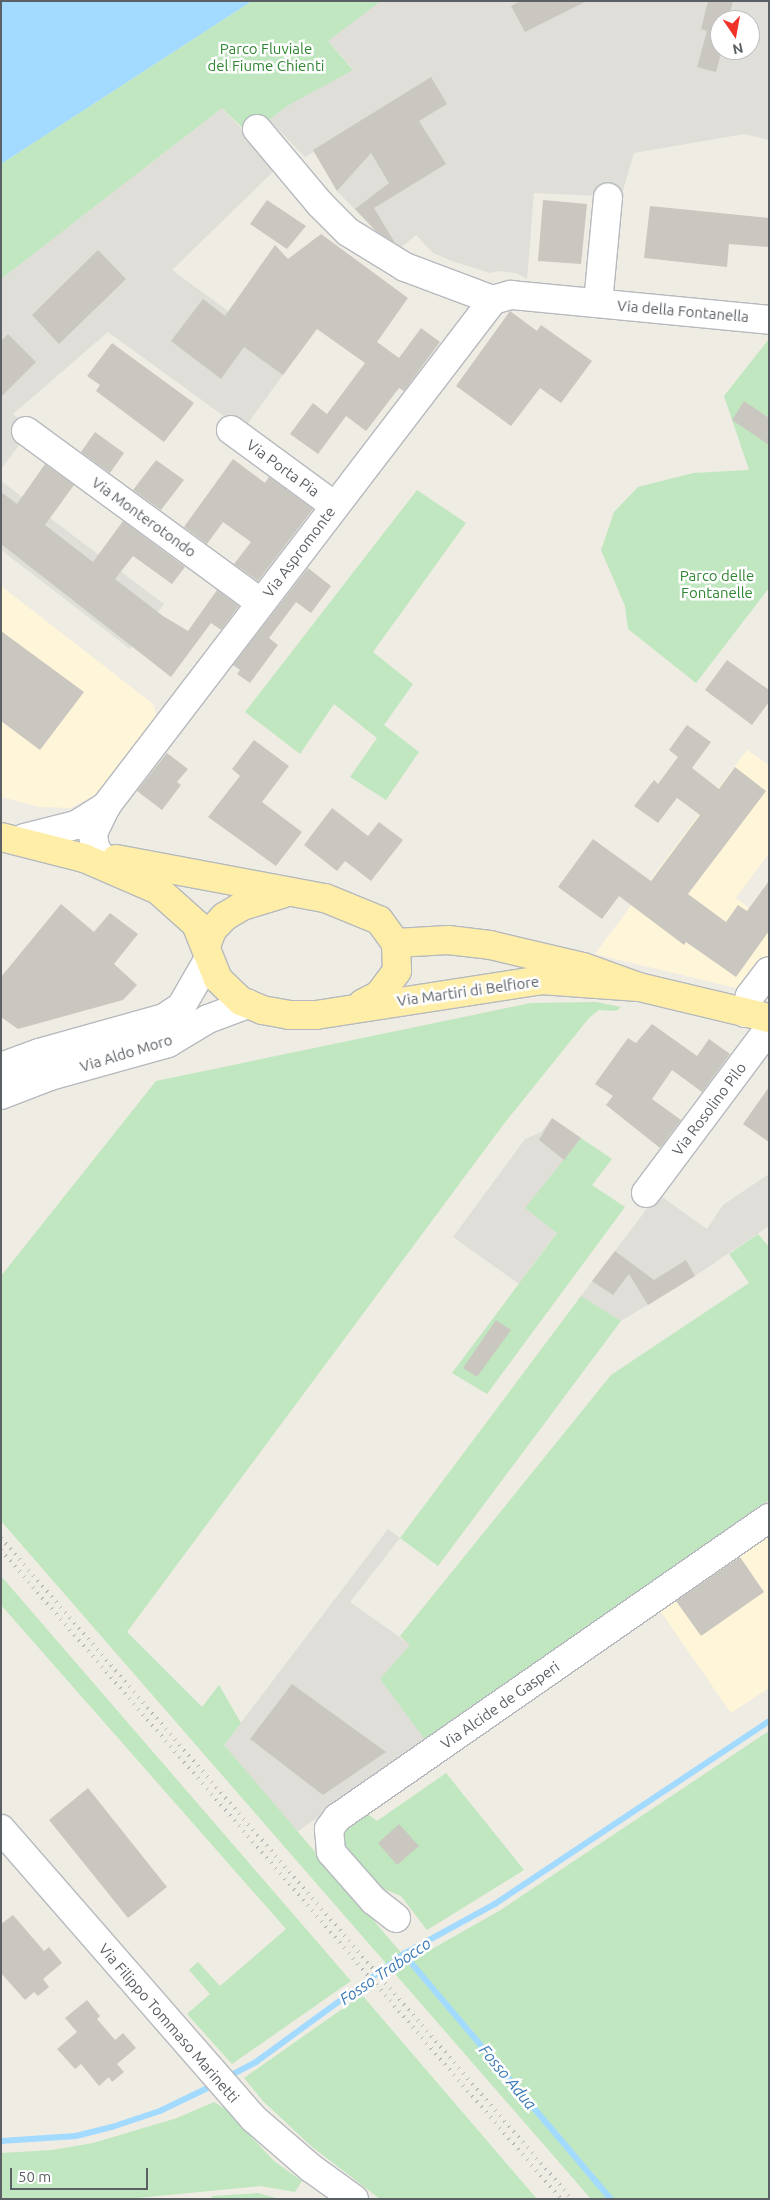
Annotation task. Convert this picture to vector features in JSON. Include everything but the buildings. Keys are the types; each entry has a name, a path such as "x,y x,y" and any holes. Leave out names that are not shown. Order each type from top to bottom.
{"main road":[{"path":"9,836 286,893 325,898 362,911 379,920 396,943"},
{"name":"Via Martiri di Belfiore","path":"9,836 84,858 137,879 173,900 192,918 207,953 230,992 248,1004 262,1010 289,1015 316,1015 357,1006 541,980 639,987"},
{"path":"207,953 212,930 224,917 261,899 286,893"},
{"name":"Via Martiri di Belfiore","path":"357,1006 379,995 392,982 399,960 396,943 448,940 490,945 583,967 639,987 761,1018"}],"street":[{"path":"257,129 320,204 348,232 406,268 493,300"},
{"name":"Via della Fontanella","path":"598,303 608,197"},
{"name":"Via della Fontanella","path":"493,300 511,295 769,320"},
{"name":"Via Aspromonte","path":"100,855 93,833 106,806 493,300"},
{"name":"Via Porta Pia","path":"231,430 335,506"},
{"name":"Via Monterotondo","path":"26,431 261,603"},
{"name":"Via Aspromonte","path":"9,836 76,825 106,806"},
{"name":"Via Aldo Moro","path":"1,1067 39,1053 164,1018 181,1007 207,953"},
{"name":"Via Rosolino Pilo","path":"646,1193 765,1034 761,1018 750,996 769,971"},
{"name":"Via Aldo Moro","path":"1,1095 50,1076 168,1043 208,1019 248,1004"},
{"name":"Via Alcide de Gasperi","path":"396,1918 374,1901 331,1852 329,1830 337,1818 769,1518"},
{"name":"Via Filippo Tommaso Marinetti","path":"1,1829 235,2099 271,2136 354,2199"}],"shaded area":[{"path":"381,1 769,1 769,140 744,134 634,153 621,197 534,193 527,279 516,273 500,271 490,273 433,253 416,235 396,252 337,191 314,152 305,157 269,120 287,106 353,69 328,41"},
{"path":"222,108 278,167 172,270 269,341 333,306 243,430 108,332 13,414 32,428 1,469 1,279"},
{"path":"1,481 164,604 130,649 1,550"},
{"path":"1,586 153,704 157,717 119,768 95,795 70,808 40,807 1,797"},
{"path":"747,750 769,765 769,853 736,898 769,923 769,996 595,954"},
{"path":"552,1118 581,1138 525,1208 557,1232 519,1284 453,1237 525,1139 541,1132"},
{"path":"769,1174 769,1226 695,1276 621,1321 581,1296 658,1194 707,1229 723,1205"},
{"path":"769,1518 769,1688 731,1713 652,1599"},
{"path":"388,1529 400,1538 350,1602 411,1645 426,1741 297,1832 224,1745"}],"green space":[{"name":"Parco Fluviale del Fiume Chienti","path":"252,1 381,1 328,41 353,70 287,106 250,135 222,108 1,279 1,164"},
{"name":"Parco delle Fontanelle","path":"769,339 769,588 696,683 628,629 625,606 601,550 614,512 638,487 693,473 749,470 724,396"},
{"path":"417,490 466,523 373,652 413,684 384,725 419,752 386,800 350,777 377,738 334,704 300,754 245,712"},
{"path":"596,1002 621,1007 616,1011 599,1010 589,1018 503,1125 127,1632 202,1707 219,1685 241,1723 224,1745 409,1962 499,1911 769,1731 769,2199 591,2199 1,1521 1,1276 156,1081 531,1003"},
{"path":"581,1138 612,1159 592,1185 625,1207 487,1394 452,1373 557,1233 525,1208"},
{"path":"758,1234 769,1247 769,1500 426,1741 380,1679 410,1645 400,1636 611,1375 749,1283 729,1254"},
{"path":"581,1296 621,1321 438,1566 400,1538"},
{"path":"1,1576 351,1981 232,2064 187,2014 210,1994 189,1970 198,1962 220,1986 286,1929 1,1605"},
{"path":"446,1773 524,1870 427,1930 401,1896 379,1887 341,1842 344,1824 363,1810 377,1821"},
{"path":"362,1995 537,2199 380,2199 311,2146 263,2101 244,2078"},
{"path":"214,2102 224,2108 274,2161 302,2181 295,2192 260,2186 127,2199 1,2199 1,2153 52,2150 93,2143 177,2118"},
{"path":"258,2193 280,2199 212,2199 212,2196"}],"water":[{"path":"1,1 252,1 1,164"}],"waterway":[{"name":"Fosso Trabocco","path":"228,2077 256,2062 404,1954 495,1904 769,1721"},
{"name":"Fosso Adua","path":"404,1954 611,2199"},
{"name":"Fosso Trabocco","path":"1,2141 76,2136 112,2127 160,2111 214,2085"}],"railway":[{"path":"1,1538 572,2199"},
{"path":"1,1550 561,2199"}]}
